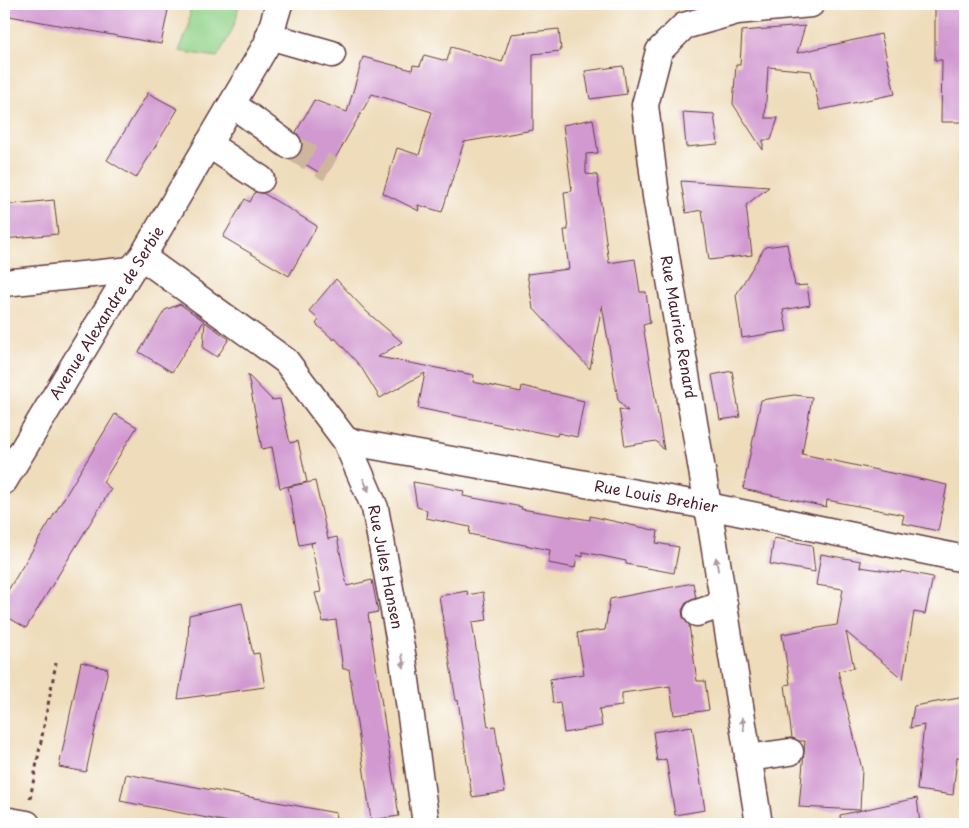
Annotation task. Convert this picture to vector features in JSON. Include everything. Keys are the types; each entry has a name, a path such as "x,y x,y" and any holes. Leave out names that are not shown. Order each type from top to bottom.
{"street":[{"name":"Avenue Alexandre de Serbie","path":"4,480 137,264 267,44 279,4"},
{"name":"Rue Maurice Renard","path":"758,824 724,604 656,196 644,105 659,51 684,26 737,11 811,4"},
{"path":"269,36 332,54"},
{"path":"232,104 288,145"},
{"path":"208,144 261,179"},
{"path":"4,283 137,264"},
{"name":"Rue Jules Hansen","path":"137,264 286,361 346,441 376,508 388,620 403,659 426,824"},
{"name":"Rue Louis Brehier","path":"346,441 708,506 965,559"},
{"path":"697,613 724,604"},
{"path":"748,758 790,752"},
{"path":"4,820 26,824"}],"path":[{"path":"26,824 56,663"}],"green space":[{"path":"190,4 238,4 234,25 217,57 179,51 189,26"}],"building":[{"path":"4,4 136,4 168,10 161,44 4,15"},
{"path":"935,4 965,4 965,122 941,122 942,60 935,60"},
{"path":"805,26 797,53 881,34 895,94 820,110 811,71 768,67 765,118 778,118 771,140 763,140 763,150 733,104 736,65 740,65 742,31"},
{"path":"559,29 561,51 533,54 533,130 464,142 442,212 418,205 419,211 383,193 397,148 419,155 432,112 372,94 325,176 295,158 303,146 296,132 314,100 347,112 363,57 412,70 413,65 420,66 424,55 447,61 451,47 502,62 511,34"},
{"path":"623,66 627,94 590,99 585,71"},
{"path":"148,93 178,109 136,178 107,160"},
{"path":"683,112 714,114 718,144 686,147"},
{"path":"593,119 598,153 586,154 586,174 597,175 609,263 635,259 640,292 646,292 650,323 643,325 664,450 656,441 625,446 619,409 628,411 618,400 602,305 590,369 533,308 527,274 569,269 564,230 568,230 564,192 572,191 563,125"},
{"path":"681,181 769,187 746,205 752,255 709,260 702,210 686,213"},
{"path":"255,192 263,193 317,226 289,276 223,237 245,199 250,202"},
{"path":"54,200 58,234 4,239 4,205"},
{"path":"787,244 795,286 807,285 810,305 783,310 787,331 742,338 736,295 765,247"},
{"path":"336,279 367,312 402,342 378,357 474,375 473,382 521,392 522,386 584,401 577,437 558,433 557,436 418,408 425,373 380,398 361,367 335,338 334,340 316,324 319,320 309,311"},
{"path":"180,304 204,321 172,372 139,352 165,310"},
{"path":"205,322 229,339 217,357 203,348"},
{"path":"732,371 740,417 720,420 712,375"},
{"path":"248,375 272,400 280,399 290,443 298,441 307,482 280,488 272,447 262,449"},
{"path":"794,395 812,397 802,454 947,485 938,531 902,523 904,515 827,500 826,507 743,489 761,400"},
{"path":"115,414 137,427 103,482 111,489 26,628 4,615 4,597"},
{"path":"315,481 328,539 337,537 347,586 372,580 378,612 368,614 399,816 371,820 349,669 343,669 336,620 323,622 315,593 321,592 311,543 315,542 299,545 288,487"},
{"path":"413,482 464,491 463,496 522,507 521,509 590,520 590,516 658,531 656,543 679,547 674,573 626,564 626,561 583,552 583,557 577,555 575,568 548,563 550,550 469,534 470,527 426,518 427,510 417,507"},
{"path":"774,538 812,545 815,572 770,564"},
{"path":"821,554 861,561 860,567 901,573 901,571 933,577 925,614 914,612 903,679 846,632 854,668 838,671 862,769 860,810 799,807 805,741 792,738 785,685 790,684 782,634 837,625 843,589 816,585"},
{"path":"693,583 696,598 686,603 682,610 683,617 689,625 697,681 705,681 709,710 674,715 670,686 622,693 622,706 599,709 602,726 564,733 560,702 553,703 550,679 584,674 577,633 605,630 610,599"},
{"path":"467,591 468,595 483,592 487,620 472,622 488,727 495,726 505,792 472,797 458,700 456,701 439,596"},
{"path":"242,603 253,654 259,653 265,687 178,699 188,641 189,615"},
{"path":"81,662 108,669 86,772 59,767"},
{"path":"965,697 965,723 961,757 957,757 953,795 917,790 924,725 910,728 914,706"},
{"path":"692,726 705,810 675,815 666,759 657,761 653,732"},
{"path":"126,774 336,813 335,824 238,824 120,801"},
{"path":"917,798 920,824 841,824 840,815"}],"tunnel":[{"path":"288,145 330,169"}]}
